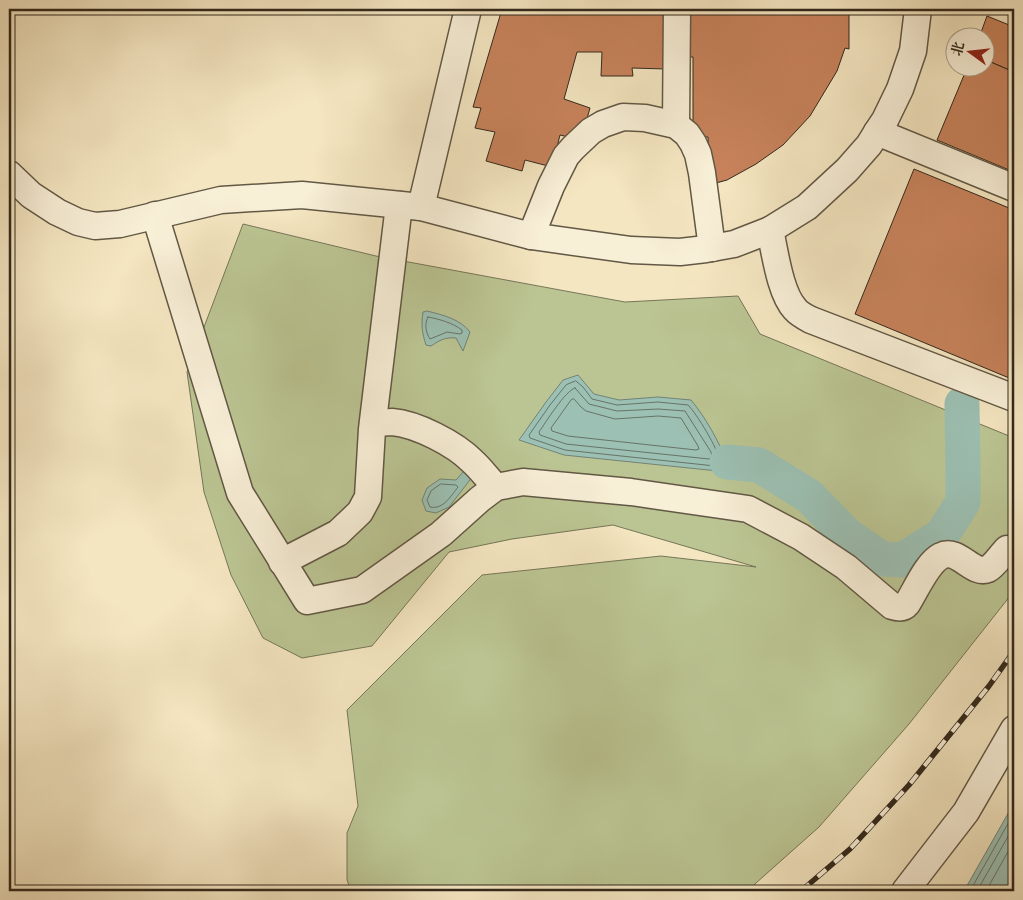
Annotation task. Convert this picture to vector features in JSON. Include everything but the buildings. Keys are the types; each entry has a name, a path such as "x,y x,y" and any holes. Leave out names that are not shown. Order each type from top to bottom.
{"street":[{"path":"282,562 338,533 360,512 368,498 373,424 410,206 468,9"},
{"path":"676,125 677,9"},
{"path":"9,174 31,195 58,212 78,222 94,226 120,224 221,200 302,195 410,206 531,236 631,250 680,252 712,248 734,244 770,230 807,207 847,170 869,145 885,120 900,89 913,51 918,9"},
{"path":"531,236 551,186 566,156 573,148 591,131 603,124 623,117 645,118 676,125 687,134 693,143 698,154 702,173 712,248"},
{"path":"877,132 1014,188"},
{"path":"155,215 240,493 307,601 362,590 441,534 496,487 523,482 631,492 748,508 801,537 846,567 892,606 898,608 904,607 907,604 930,567 942,556 952,555 977,569 984,570 991,567 1007,549"},
{"path":"770,230 784,292 793,307 802,314 811,320 1014,398"},
{"path":"373,424 392,422 417,428 435,436 471,460 496,487"},
{"path":"905,891 966,812 1014,729"}],"green space":[{"path":"243,224 376,256 625,302 738,296 760,334 1014,438 1014,591 909,724 819,827 747,891 351,891 347,880 347,833 358,806 347,710 482,575 661,556 756,567 613,525 512,539 449,552 372,646 302,658 263,638 231,575 204,492 187,372"}],"water":[{"path":"427,311 456,321 470,332 463,351 456,338 443,339 431,346 426,345 422,321 423,312"},
{"path":"578,375 594,394 619,400 658,397 691,400 711,429 727,462 718,471 564,455 519,440 563,380"},
{"path":"464,471 473,476 449,507 436,513 426,511 422,500 427,488 440,479 456,480"},
{"path":"1014,803 1014,891 964,891"}],"waterway":[{"path":"727,462 759,465 809,496 846,534 882,559 902,560 942,535 963,502 962,404"}],"railway":[{"path":"801,891 850,849 909,785 989,686 1014,651"}]}
